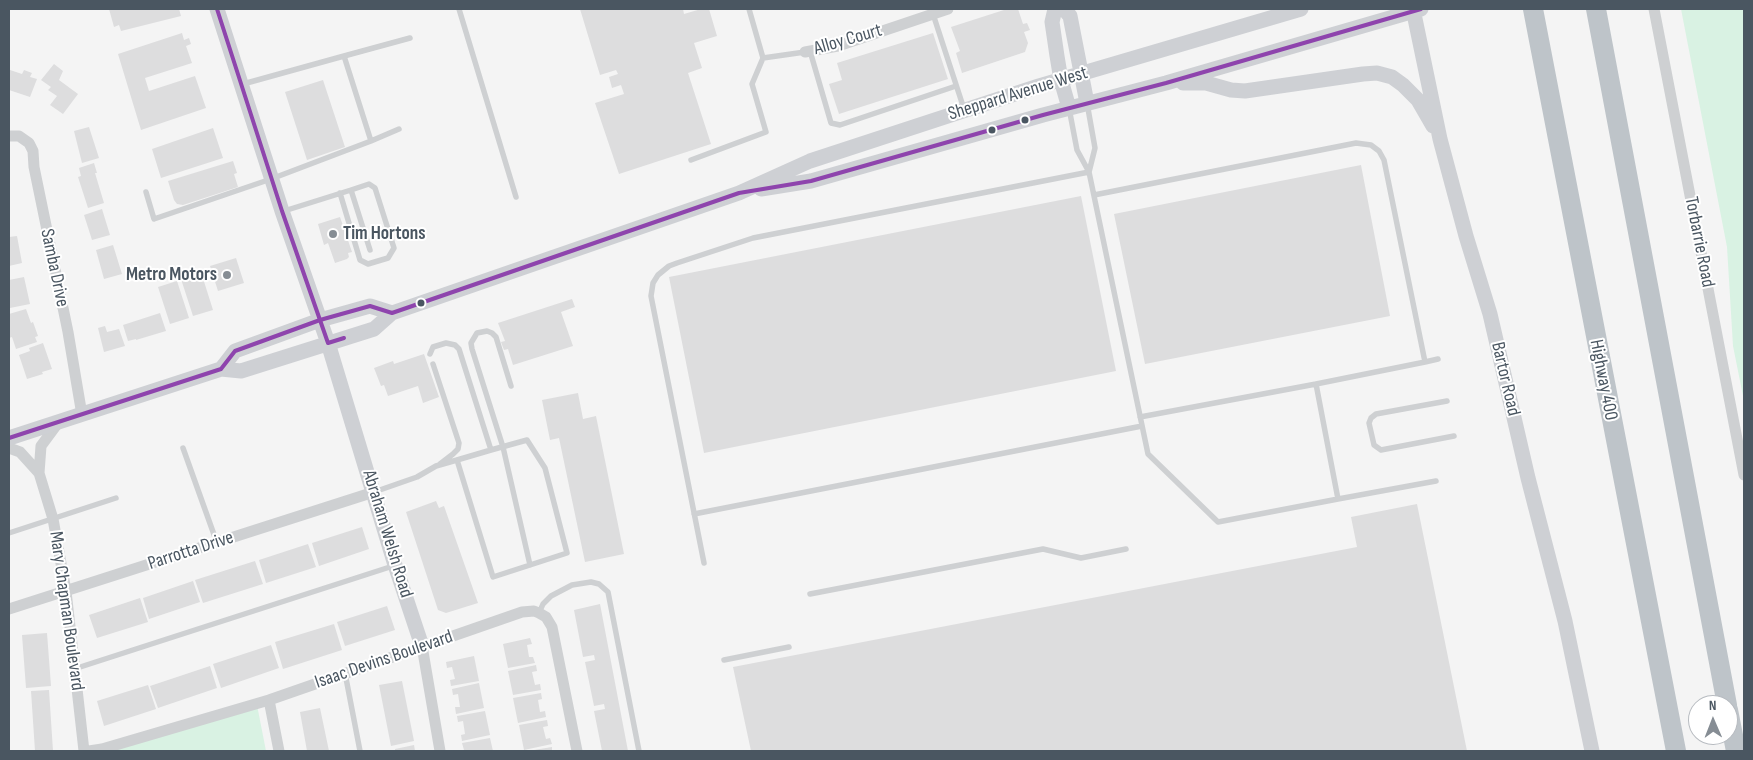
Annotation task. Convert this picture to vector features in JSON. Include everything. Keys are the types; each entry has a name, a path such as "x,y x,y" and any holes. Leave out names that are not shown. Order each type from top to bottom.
{"highway":[{"name":"Highway 400","path":"1533,9 1676,751"},
{"path":"1596,9 1725,695"}],"main road":[{"name":"Abraham Welsh Road","path":"217,9 271,178 328,343 395,565 422,646"},
{"path":"1055,9 1052,22 1061,80 1069,108"},
{"path":"1064,9 1070,16 1088,103"},
{"name":"Sheppard Avenue West","path":"9,438 221,369 242,371 374,329 392,313 739,193 810,161 964,110 1301,9"},
{"name":"Bartor Road","path":"1413,9 1440,139 1466,236 1490,314 1528,478 1566,621 1592,751"},
{"name":"Sheppard Avenue West","path":"739,193 811,181 1069,108 1166,83 1421,9"},
{"path":"1166,83 1206,84 1245,91 1377,73 1398,80 1418,100 1440,139"},
{"path":"221,369 235,351 320,320 370,306 392,313"}],"street":[{"name":"Alloy Court","path":"807,51 838,46 948,9"},
{"name":"Torbarrie Road","path":"1654,9 1744,474"},
{"name":"Samba Drive","path":"9,136 19,136 29,143 33,151 34,167 68,332 82,415"},
{"name":"Mary Chapman Boulevard","path":"38,473 41,446 58,423"},
{"name":"Mary Chapman Boulevard","path":"9,448 20,452 38,473 53,519 66,591 84,751"},
{"name":"Parrotta Drive","path":"9,610 374,492"},
{"name":"Isaac Devins Boulevard","path":"89,751 102,749 269,700 522,612 539,613"},
{"path":"539,613 546,618 552,628 577,751"},
{"name":"Abraham Welsh Road","path":"422,646 440,751"},
{"path":"269,700 279,751"}],"lane":[{"path":"459,9 516,197"},
{"path":"691,160 766,132 752,84 763,58 749,9"},
{"path":"933,14 964,110"},
{"path":"241,85 410,38"},
{"path":"763,58 807,51 831,123 840,125 956,86"},
{"path":"344,56 371,141"},
{"path":"1088,103 1095,148 1089,172"},
{"path":"1069,108 1077,150 1089,172 1148,454 1218,522 1436,481"},
{"path":"146,192 154,219 271,178 400,129"},
{"path":"1094,195 1356,143 1371,145 1379,151 1384,160 1425,362"},
{"path":"704,563 651,296 653,283 658,275 676,263 753,238 1089,172"},
{"path":"282,211 340,193 351,190 369,184 375,188 394,248 388,258 368,264 360,260 340,193"},
{"path":"351,190 370,250"},
{"path":"511,386 496,337 487,331 477,333 471,343 472,349 503,447 530,566"},
{"path":"430,354 433,347 446,343 455,345 459,350 491,450"},
{"path":"1140,416 1316,384 1438,359"},
{"path":"374,492 417,477 436,466 458,449 459,443 433,364"},
{"path":"1316,384 1338,499"},
{"path":"1447,401 1376,414 1369,423 1374,445 1381,450 1454,436"},
{"path":"694,514 1142,426"},
{"path":"436,466 491,450 528,440 545,468 566,553 493,577 457,460"},
{"path":"183,448 217,543"},
{"path":"9,533 116,498"},
{"path":"810,594 1044,549 1081,558 1126,549"},
{"path":"74,669 395,565"},
{"path":"539,613 542,604 551,596 572,585 592,582 599,584 608,592 639,751"},
{"path":"724,660 789,647"},
{"path":"345,673 360,751"}],"green space":[{"path":"1681,9 1744,9 1744,401 1733,346 1727,247"},
{"path":"257,705 266,751 107,751"}],"building":[{"path":"109,9 179,9 181,16 121,31 119,25 114,27"},
{"path":"580,9 683,9 684,14 701,9 709,9 717,36 694,43 702,68 688,73 711,144 619,174 595,103 624,94 621,85 612,88 609,77 618,74 616,70 600,75"},
{"path":"1007,9 1018,9 1023,24 1027,23 1030,30 1024,32 1028,43 1025,52 962,73 956,53 960,51 951,27"},
{"path":"182,33 184,40 189,38 191,44 186,46 192,63 145,78 149,91 195,76 206,108 141,130 118,54"},
{"path":"933,33 948,79 839,114 829,84 842,80 837,63"},
{"path":"54,64 63,71 59,80 78,94 63,114 50,105 57,96 48,90 51,87 41,80"},
{"path":"10,70 22,74 24,70 32,73 30,77 37,79 30,97 9,90"},
{"path":"323,80 345,147 307,160 285,92"},
{"path":"89,127 99,158 82,163 74,131"},
{"path":"213,128 223,158 161,178 152,149"},
{"path":"233,161 237,173 234,174 238,187 183,205 177,204 174,200 168,181"},
{"path":"94,163 104,203 88,208 78,177 81,176 79,168"},
{"path":"1361,165 1390,316 1145,364 1114,214"},
{"path":"1081,196 1116,371 704,453 669,277"},
{"path":"102,209 110,235 92,240 84,215"},
{"name":"Tim Hortons","path":"340,217 352,252 348,253 349,257 347,259 335,263 328,243 324,245 318,224"},
{"path":"17,236 22,263 9,266 9,237"},
{"path":"113,245 122,274 104,279 96,250"},
{"name":"Metro Motors","path":"236,258 244,283 218,291 210,266"},
{"path":"201,272 213,310 193,316 181,279"},
{"path":"24,277 30,304 10,308 9,280"},
{"path":"177,281 189,318 170,324 158,287"},
{"path":"572,299 575,307 561,312 573,346 513,365 508,349 504,350 501,342 505,341 498,323"},
{"path":"26,309 38,336 35,337 37,342 16,349 12,337 9,338 9,314"},
{"path":"160,313 166,331 128,341 123,325"},
{"path":"105,326 107,332 119,329 125,346 104,352 98,328"},
{"path":"43,343 52,369 27,379 19,355 30,351 29,348"},
{"path":"424,354 439,397 423,403 418,386 388,396 384,385 381,386 374,368 393,361 394,364"},
{"path":"578,393 583,419 596,416 624,554 585,562 559,438 550,440 542,400"},
{"path":"436,501 439,508 444,506 478,603 446,613 438,610 406,512"},
{"path":"1417,504 1467,751 751,751 733,667 1357,547 1351,517"},
{"path":"362,527 369,549 319,566 312,543"},
{"path":"308,544 316,567 266,583 259,560"},
{"path":"255,561 263,584 203,603 195,580"},
{"path":"193,581 200,602 149,619 143,598"},
{"path":"140,598 148,622 97,638 89,615"},
{"path":"600,604 628,751 602,751 594,711 605,709 604,704 594,706 585,662 595,660 594,655 583,657 574,610"},
{"path":"387,606 395,630 345,646 337,622"},
{"path":"334,624 342,650 283,669 275,642"},
{"path":"47,633 51,686 26,688 22,635"},
{"path":"530,638 532,644 527,645 529,657 533,657 535,663 508,668 503,644"},
{"path":"271,645 279,668 221,688 213,664"},
{"path":"474,656 479,681 451,686 450,680 455,679 452,667 447,668 446,662"},
{"path":"536,665 537,671 532,672 535,685 540,684 541,690 513,695 508,671"},
{"path":"210,666 217,688 158,708 150,686"},
{"path":"402,681 414,741 391,746 379,685"},
{"path":"479,683 484,708 456,714 455,707 460,707 458,694 453,695 452,689"},
{"path":"148,685 156,709 104,726 97,701"},
{"path":"49,690 53,751 35,751 31,691"},
{"path":"541,693 542,699 538,700 540,712 545,711 546,717 518,723 513,698"},
{"path":"320,708 329,751 307,751 300,712"},
{"path":"485,711 490,735 462,741 461,735 465,734 463,721 458,722 457,716"},
{"path":"547,720 548,726 543,727 546,739 550,738 552,744 524,750 519,725"},
{"path":"490,738 493,751 464,750 462,743"},
{"path":"414,745 415,751 395,751 395,749"},
{"path":"552,747 552,751 534,751 534,750"}],"transit line":[{"path":"217,9 282,211 328,343 344,338"},
{"path":"9,438 221,369 235,351 320,320 370,306 392,313 739,193 811,181 1043,115 1166,83 1421,9"}],"place":[{"name":"Tim Hortons","path":"333,234"},
{"name":"Metro Motors","path":"227,275"}]}
